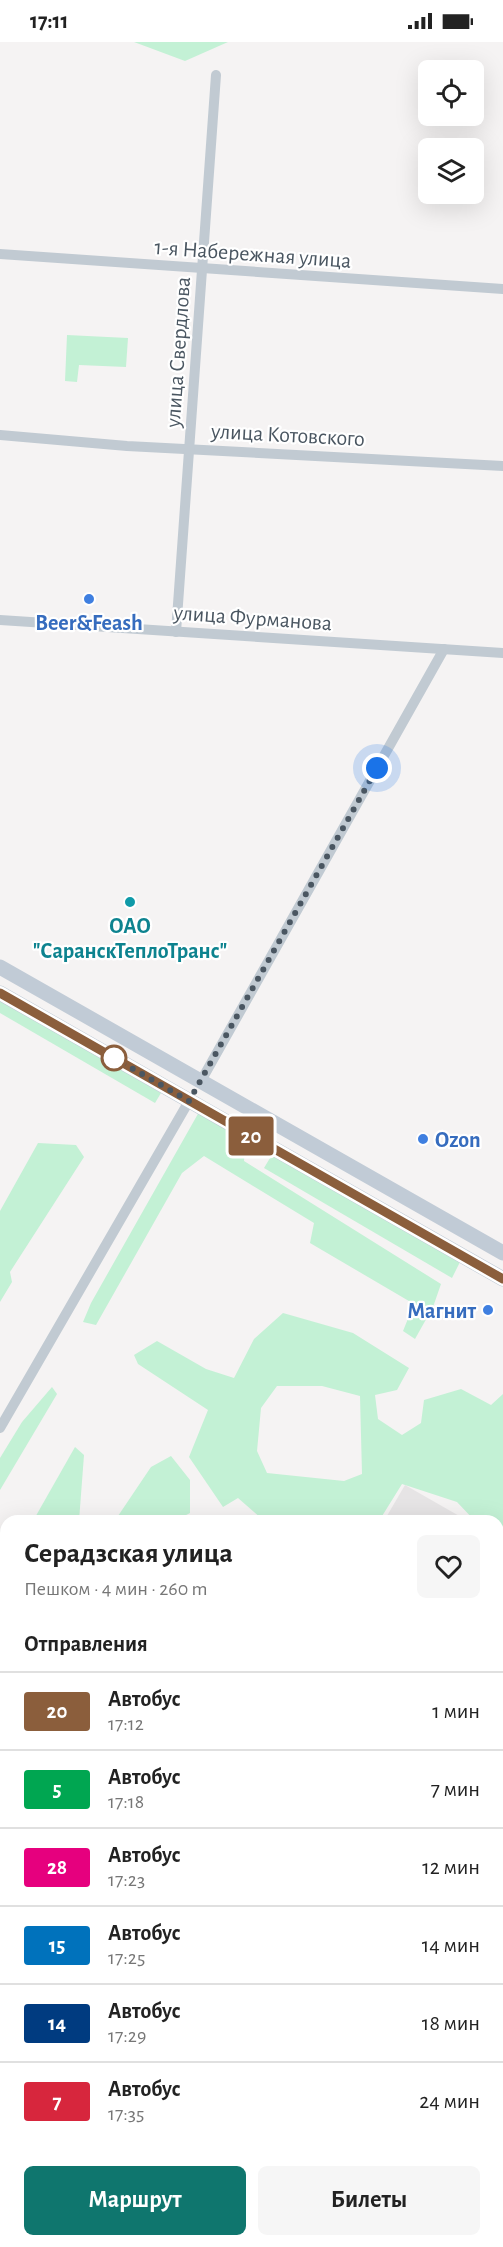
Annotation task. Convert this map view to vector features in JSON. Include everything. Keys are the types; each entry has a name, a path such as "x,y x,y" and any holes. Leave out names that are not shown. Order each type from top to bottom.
{"main road":[{"path":"0,967 503,1253"},
{"path":"0,993 503,1279"},
{"path":"189,1101 201,1081"}],"street":[{"name":"улица Свердлова","path":"176,632 216,75"},
{"name":"1-я Набережная улица","path":"0,254 202,270 503,289"},
{"name":"улица Котовского","path":"0,435 127,446 503,466"},
{"name":"улица Фурманова","path":"0,620 503,653"},
{"path":"201,1081 444,649"},
{"path":"0,1428 189,1101"}],"shaded area":[{"path":"405,1485 458,1515 388,1515"}],"green space":[{"path":"134,42 228,42 185,61"},
{"path":"67,335 128,338 126,367 79,365 77,382 65,381"},
{"path":"0,999 161,1093 155,1103 0,1013"},
{"path":"199,1112 246,1139 244,1161 441,1284 433,1307 415,1339 403,1331 414,1304 310,1243 314,1223 204,1156 182,1173 96,1325 83,1322 91,1303"},
{"path":"38,1143 76,1145 84,1157 10,1272 12,1282 0,1302 0,1211"},
{"path":"273,1153 460,1262 452,1278 264,1168"},
{"path":"283,1313 353,1333 409,1368 397,1390 375,1395 378,1419 402,1435 421,1423 424,1400 461,1389 491,1405 503,1394 503,1515 469,1515 457,1502 402,1484 383,1515 258,1515 238,1498 223,1507 189,1457 208,1410 138,1364 134,1355 157,1341 206,1369 234,1378 254,1339","holes":["277,1386 322,1386 360,1396 362,1474 344,1481 267,1473 257,1451 261,1408"]},
{"path":"52,1387 57,1394 0,1490 0,1458 22,1422"},
{"path":"75,1447 84,1455 79,1515 36,1515"},
{"path":"171,1456 190,1480 190,1513 186,1515 119,1515 151,1467"}],"bus line":[{"name":"20","path":"0,993 503,1279"}],"place":[{"name":"Beer&Feash","path":"89,599"},
{"name":"ОАО \"СаранскТеплоТранс\"","path":"130,902"},
{"name":"Ozon","path":"423,1139"},
{"name":"Магнит","path":"488,1310"}],"route":[{"path":"114,1058 189,1101 377,768"}]}
